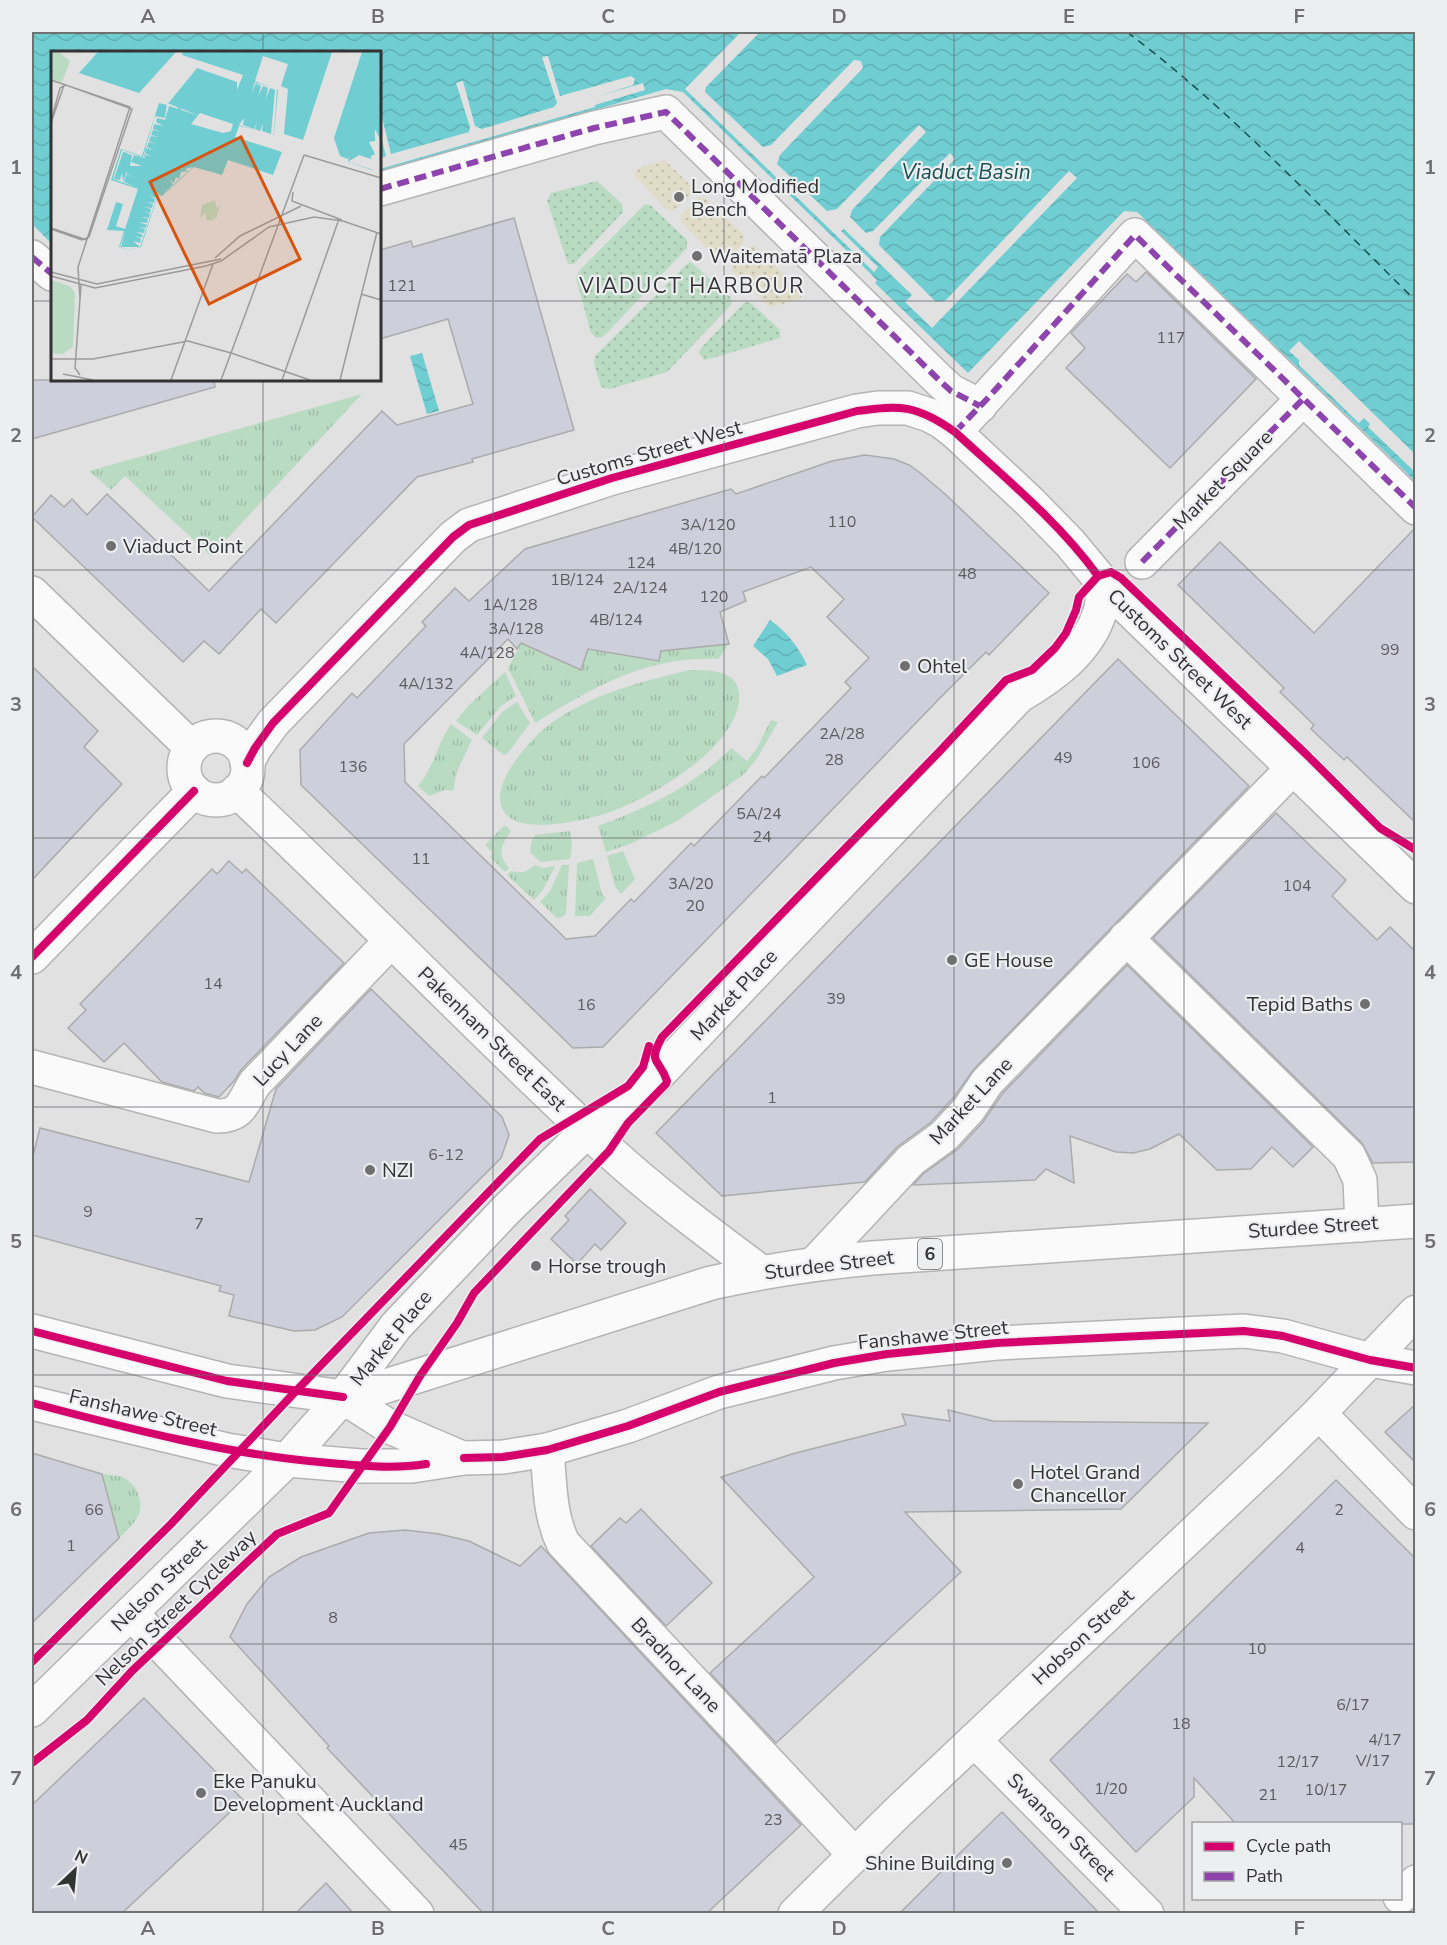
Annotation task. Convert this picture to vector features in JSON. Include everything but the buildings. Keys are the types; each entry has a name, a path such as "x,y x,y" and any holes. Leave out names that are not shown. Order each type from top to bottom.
{"street":[{"path":"381,189 594,128 666,112 940,381 951,391 980,406"},
{"path":"955,432 1135,235 1416,508"},
{"path":"32,256 51,273"},
{"name":"Market Square","path":"1142,562 1303,399"},
{"name":"Customs Street West","path":"242,777 255,748 273,723 453,537 469,525 612,478 857,411 908,408 929,415 955,432 1070,543 1103,584 1416,887"},
{"name":"Market Place","path":"287,1460 343,1397 396,1326 506,1210 587,1131 650,1083 1019,696 1049,679 1069,660 1089,637 1096,624 1101,610 1103,584"},
{"path":"32,593 192,747"},
{"path":"209,736 220,736 230,739 244,753 242,777 221,800 202,797 188,784 184,765 186,755 192,747 199,740 209,736"},
{"name":"Market Lane","path":"815,1263 911,1160 944,1136 969,1109 987,1082 1293,768"},
{"name":"Pakenham Street East","path":"242,777 390,942 587,1131 684,1214 761,1272"},
{"path":"32,957 194,791"},
{"path":"1126,938 1349,1156 1359,1180 1362,1225"},
{"name":"Lucy Lane","path":"32,1066 217,1116 231,1114 242,1106 255,1083 390,942"},
{"name":"Sturdee Street","path":"343,1397 377,1389 711,1283 815,1263 1362,1225 1412,1219"},
{"name":"Hobson Street","path":"795,1914 974,1740 1319,1413 1416,1312"},
{"name":"Fanshawe Street","path":"32,1331 227,1381 343,1397 390,1427 464,1458"},
{"name":"Fanshawe Street","path":"32,1403 227,1450 287,1460 361,1466 412,1466 464,1458 503,1457 547,1450 628,1426 719,1392 834,1363 887,1354 997,1343 1228,1331 1283,1336 1370,1359 1416,1368"},
{"path":"1319,1413 1416,1513"},
{"name":"Bradnor Lane","path":"547,1450 553,1516 563,1544 855,1855"},
{"name":"Nelson Street","path":"32,1710 287,1460"},
{"path":"131,1612 417,1914"},
{"name":"Swanson Street","path":"974,1740 1146,1914"},
{"path":"1402,1896 1416,1882"},
{"path":"1384,1914 1398,1900"}],"green space":[{"path":"597,181 622,204 623,212 574,264 568,264 547,201 551,193"},
{"path":"645,204 650,205 687,240 687,248 608,332 596,338 591,333 576,278 579,271"},
{"path":"690,261 730,297 732,302 730,306 667,372 610,389 601,387 594,363 595,356"},
{"path":"748,302 778,328 780,338 704,360 699,353 702,347 744,303"},
{"path":"362,394 211,556 125,476 111,490 89,471"},
{"path":"529,629 545,654 581,670 590,643 659,660 661,651 729,644 718,659 692,659 667,663 622,676 579,697 535,723 508,668"},
{"path":"690,670 720,672 727,675 737,684 739,692 737,711 727,731 712,749 692,766 671,781 628,805 588,818 533,825 512,819 503,810 500,798 508,772 526,747 560,717 614,691"},
{"path":"505,672 516,696 501,706 477,735 456,721 468,706"},
{"path":"517,702 530,723 508,753 504,755 482,738 503,711"},
{"path":"771,720 778,722 756,760 743,775 677,821 630,844 606,852 598,826 634,812 686,785 717,762 731,748 747,761 757,748"},
{"path":"451,724 472,740 457,771 453,791 445,790 429,796 418,786 428,772"},
{"path":"505,825 511,831 502,849 503,858 509,868 505,872 490,857 493,853 485,845"},
{"path":"570,831 572,844 570,859 541,862 530,853 535,835"},
{"path":"623,851 635,879 621,894 615,887 607,856"},
{"path":"593,859 602,894 606,898 590,916 575,916 577,863"},
{"path":"535,865 543,868 555,866 543,890 534,900 507,875 511,871 524,872"},
{"path":"562,865 569,865 566,914 557,918 540,902 550,891"},
{"path":"103,1474 120,1476 127,1480 136,1488 140,1501 137,1519 119,1538"}],"sand":[{"path":"665,160 693,188 691,194 673,211 666,209 634,173 638,168"},
{"path":"699,197 705,198 744,235 743,243 727,259 717,258 681,222 681,216"},
{"path":"754,246 801,290 801,297 798,300 770,307 732,271 732,265 749,247"}],"water":[{"name":"Viaduct Basin","path":"32,32 1415,32 1415,481 1137,212 1124,211 968,373 875,283 877,281 871,274 683,92 666,89 381,173 381,51 51,51 51,243 32,224"},
{"path":"422,353 439,411 427,414 410,356"},
{"path":"770,620 792,640 807,665 777,676 768,659 753,646"}],"pier":[{"path":"741,32 760,32 706,87 705,92 763,147 771,145 854,60 861,61 863,68 780,155 777,164 827,211 837,209 919,125 926,132 852,210 850,217 866,233 873,231 950,153 955,159 880,237 879,245 936,302 945,301 1069,171 1077,178 932,328 905,302 912,295 844,229 841,231 878,267 874,272 685,89"},
{"path":"548,56 560,96 631,76 635,79 633,85 599,96 643,83 645,90 595,105 595,107 381,169 381,158 386,156 381,137 381,113 391,154 469,132 470,127 456,83 463,81 475,126 482,129 554,107 557,103 542,57"},
{"path":"1299,341 1415,454 1415,472 1368,427 1370,424 1364,418 1359,423 1299,365 1299,360 1289,351"}],"ferry route":[{"path":"1127,32 1166,62 1240,128 1416,301"}],"marked path":[{"path":"381,189 594,128 666,112 940,381 951,391 980,406"},
{"path":"955,432 1135,235 1416,508"},
{"path":"32,257 51,273"},
{"path":"1142,562 1303,399"}],"cycle path":[{"path":"247,763 273,723 453,537 469,525 612,478 857,411 886,408 908,409 930,416 942,423 955,432 1049,519 1098,576"},
{"name":"Nelson Street Cycleway","path":"32,1763 87,1720 132,1671 277,1534 329,1513 390,1427 474,1293 609,1151 628,1123 666,1084 664,1073 655,1057 662,1037 1006,680 1032,670 1055,648 1066,633 1079,597 1098,576 1111,572 1121,578 1307,755 1380,828 1416,850"},
{"path":"32,957 194,791"},
{"path":"32,1662 171,1524 295,1392 540,1139 628,1086 643,1067 649,1046"},
{"path":"32,1331 227,1381 343,1397"},
{"path":"464,1458 503,1457 547,1450 628,1426 719,1392 834,1363 887,1354 997,1343 1244,1331 1283,1336 1370,1360 1416,1368"},
{"path":"32,1403 143,1431 255,1454 366,1466 426,1464"}],"place":[{"name":"Long Modified Bench","path":"679,197"},
{"name":"Waitematā Plaza","path":"697,256"},
{"name":"Viaduct Point","path":"111,546"},
{"name":"Ohtel","path":"905,666"},
{"name":"GE House","path":"952,960"},
{"name":"Tepid Baths","path":"1365,1004"},
{"name":"NZI","path":"370,1170"},
{"name":"Horse trough","path":"536,1266"},
{"name":"Hotel Grand Chancellor","path":"1018,1484"},
{"name":"Eke Panuku Development Auckland","path":"201,1793"},
{"name":"Shine Building","path":"1007,1863"}],"district":[{"name":"VIADUCT HARBOUR","path":"692,286"}]}
